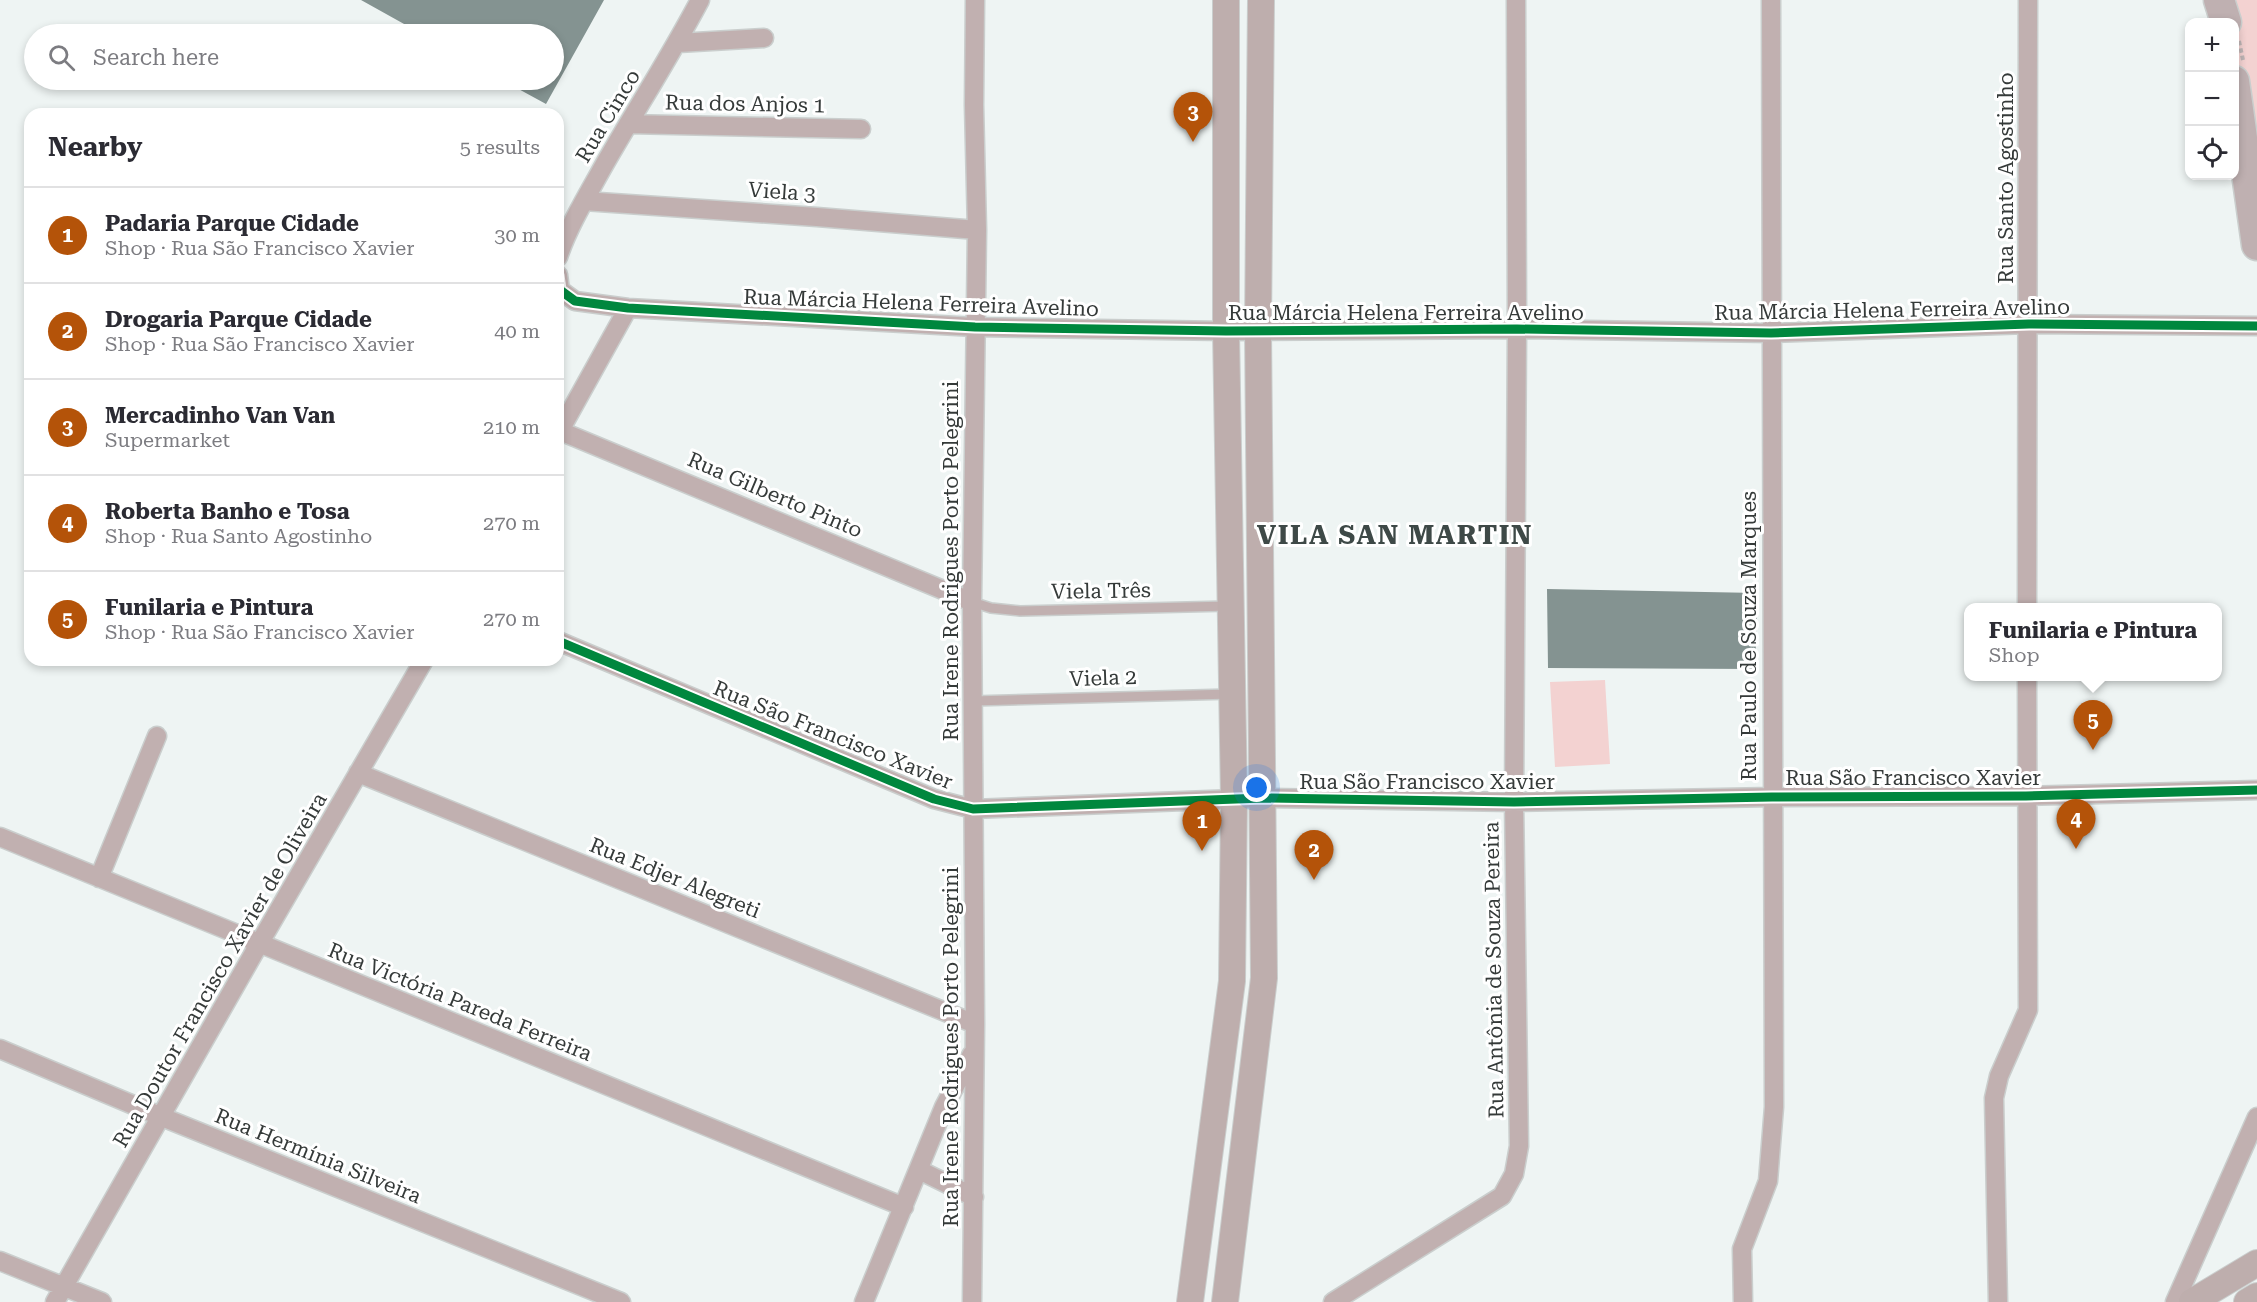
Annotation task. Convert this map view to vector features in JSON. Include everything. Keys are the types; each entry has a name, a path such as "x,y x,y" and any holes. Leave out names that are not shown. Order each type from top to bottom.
{"main road":[{"path":"1190,1302 1232,981 1234,799 1226,331 1226,0"},
{"path":"1225,1302 1264,978 1258,329 1261,0"},
{"path":"2219,0 2225,18"},
{"path":"2239,111 2257,245"},
{"path":"2192,1302 2257,1263"},
{"path":"2247,1302 2257,1296"}],"street":[{"name":"Rua Cinco","path":"564,241 584,201 678,43 700,0"},
{"name":"Rua Irene Rodrigues Porto Pelegrini","path":"972,1302 975,1024 972,602 976,230 975,0"},
{"name":"Rua Antônia de Souza Pereira","path":"1333,1302 1502,1196 1514,1174 1519,1146 1514,802 1517,329 1516,0"},
{"name":"Rua Paulo de Souza Marques","path":"1743,1302 1742,1249 1768,1181 1774,1107 1771,0"},
{"name":"Rua Santo Agostinho","path":"2027,603 2028,0"},
{"path":"678,43 765,38"},
{"name":"Rua dos Anjos 1","path":"628,124 861,129"},
{"name":"Viela 3","path":"584,201 976,230"},
{"name":"Rua Márcia Helena Ferreira Avelino","path":"564,288 575,300 628,308 975,327 1226,331 1517,329 1771,333 2029,324 2257,326"},
{"path":"564,423 628,308"},
{"name":"Rua Gilberto Pinto","path":"564,434 972,602"},
{"name":"Rua São Francisco Xavier","path":"564,644 934,799 972,809 1263,798 1514,802 1772,797 2026,796 2257,790"},
{"name":"Rua Doutor Francisco Xavier de Oliveira","path":"60,1294 420,666"},
{"path":"1998,1302 1994,1098 2000,1076 2028,1010 2027,681"},
{"path":"99,878 157,736"},
{"name":"Rua Edjer Alegreti","path":"358,773 975,1024"},
{"name":"Rua Victória Pareda Ferreira","path":"0,837 903,1207"},
{"name":"Rua Hermínia Silveira","path":"0,1049 162,1117 621,1302"},
{"path":"864,1302 944,1107 974,1051"},
{"path":"2175,1302 2257,1117"},
{"path":"920,1170 974,1197"},
{"path":"0,1261 60,1294 102,1302"}],"lane":[{"name":"Viela Três","path":"972,602 991,608 1020,611 1232,606"},
{"name":"Viela 2","path":"973,701 1233,694"}],"shaded area":[{"path":"2226,0 2257,0 2257,173 2239,70 2239,18 2233,18"},
{"path":"1605,680 1610,764 1555,767 1550,682"}],"building":[{"path":"361,0 604,0 564,72 564,24 404,24"},
{"path":"520,90 554,90 546,104"},
{"path":"1547,589 1758,593 1755,669 1548,668"}],"cycle path":[{"path":"564,293 575,301 628,308 975,327 1226,331 1517,329 1771,333 2029,324 2257,326"},
{"path":"564,644 934,799 973,809 1263,798 1514,802 1772,797 2026,796 2257,790"}],"place":[{"name":"Mercadinho Van Van","path":"1193,142"},
{"name":"Funilaria e Pintura","path":"2093,750"},
{"name":"Roberta Banho e Tosa","path":"2076,849"},
{"name":"Padaria Parque Cidade","path":"1202,851"},
{"name":"Drogaria Parque Cidade","path":"1314,880"}],"district":[{"name":"VILA SAN MARTIN","path":"1395,535"}]}
